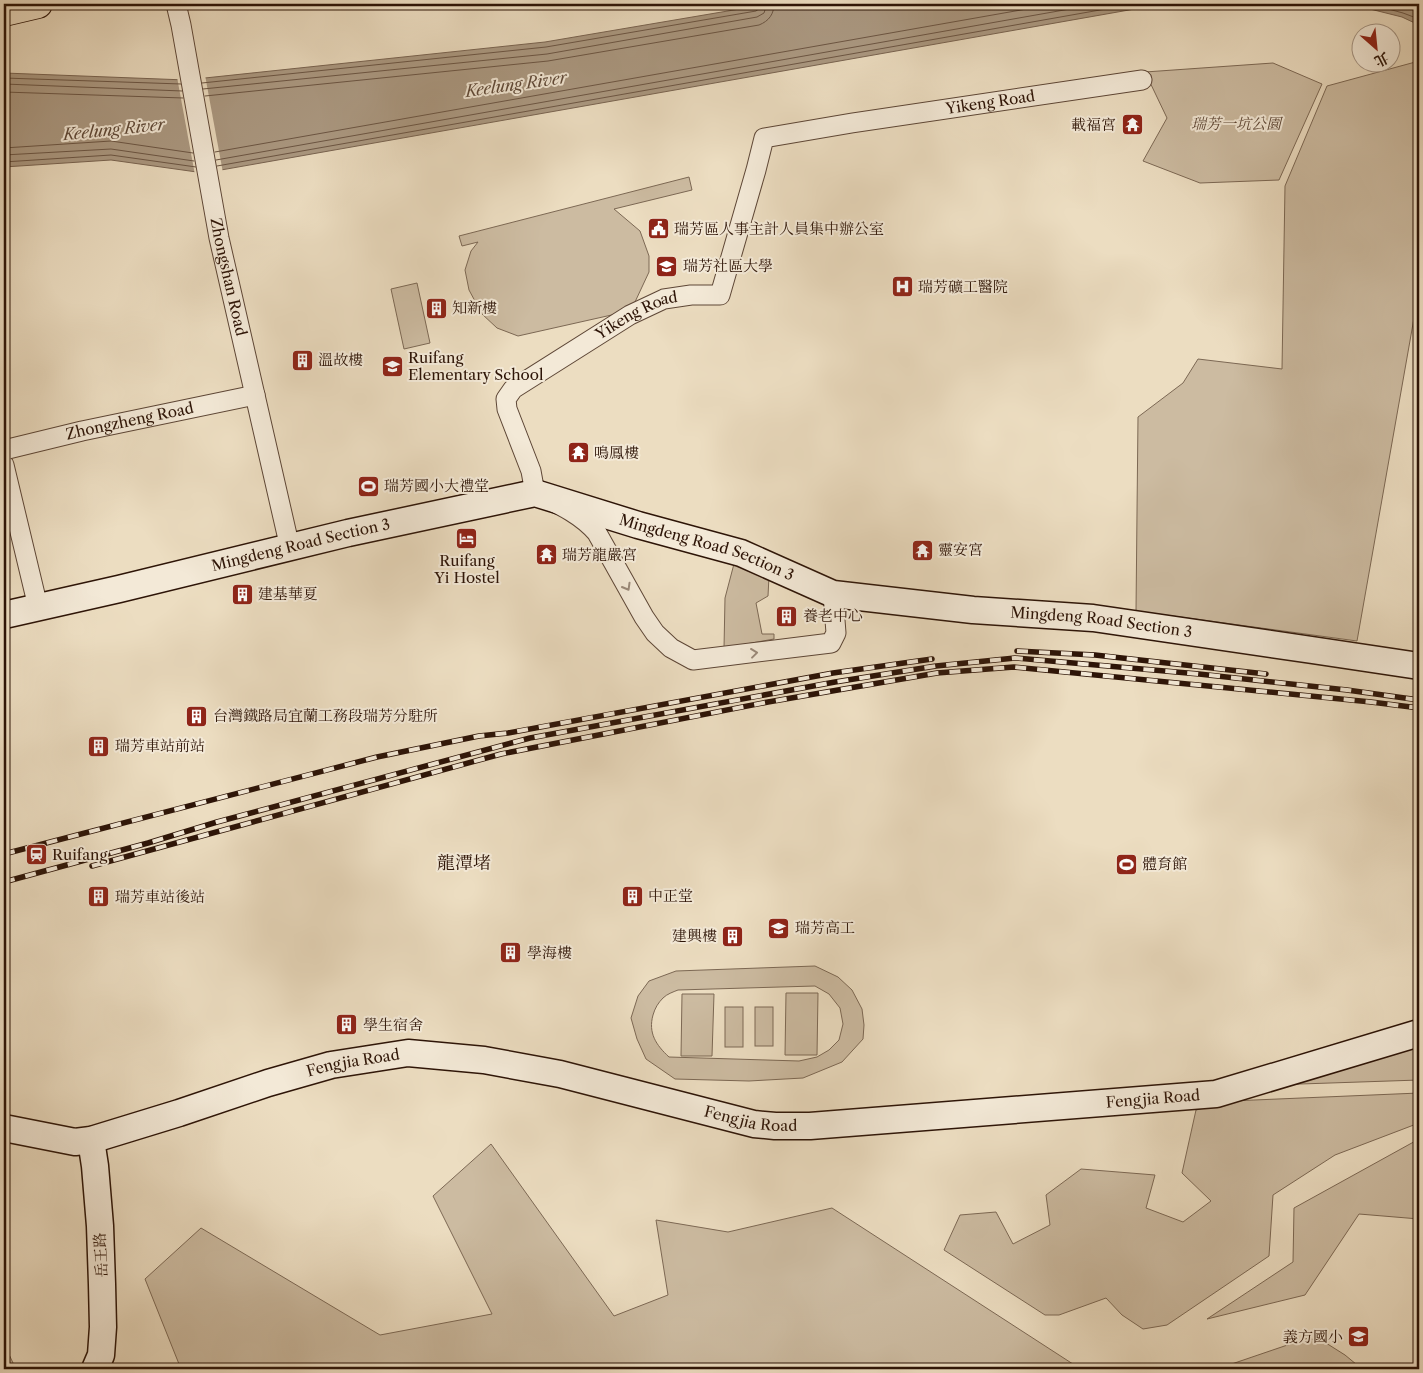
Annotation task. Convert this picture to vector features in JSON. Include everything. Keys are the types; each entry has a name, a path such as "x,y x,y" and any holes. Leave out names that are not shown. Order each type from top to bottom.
{"main road":[{"path":"4,12 38,4"}],"street":[{"name":"Zhongshan Road","path":"176,4 219,238 290,548"},
{"name":"Yikeng Road","path":"536,493 531,471 507,409 506,399 513,389 630,315 664,299 691,295 720,295 764,138 1142,80"},
{"name":"Zhongzheng Road","path":"4,450 82,431 255,395"},
{"path":"4,465 38,607"},
{"name":"Mingdeng Road Section 3","path":"4,614 348,533 536,493 638,525 741,553 833,594 973,610 1093,618 1419,666"},
{"path":"536,493 563,506 588,523 597,534 655,633 671,648 693,660 831,643 836,632 833,594"},
{"name":"Fengjia Road","path":"4,1128 75,1142 91,1140 268,1083 331,1065 408,1053 484,1060 560,1074 754,1124 810,1126 1216,1094 1419,1033"},
{"name":"岳王路","path":"91,1140 100,1226 103,1327 101,1355 95,1369"}],"green space":[{"path":"1419,61 1419,319 1414,318 1357,641 1136,611 1138,417 1183,383 1198,359 1282,369 1285,186 1327,86 1379,72 1400,72 1400,66"},
{"name":"瑞芳一坑公園","path":"1273,63 1322,84 1279,180 1200,183 1143,161 1167,118 1145,72"},
{"path":"689,177 692,190 614,209 640,231 649,256 649,272 635,302 616,314 518,336 497,328 482,314 469,290 465,270 471,251 478,242 462,246 459,236"},
{"path":"417,283 430,343 404,349 391,289"},
{"path":"735,560 769,576 768,596 756,603 762,634 774,634 774,639 724,648 725,598"},
{"path":"815,966 838,977 852,990 862,1009 863,1039 842,1062 803,1078 749,1081 675,1079 646,1059 637,1039 631,1018 638,996 649,981 676,971","holes":["815,986 829,994 840,1008 843,1024 839,1040 829,1050 817,1057 799,1061 669,1057 660,1048 652,1033 652,1021 657,1006 670,993 678,990"]},
{"path":"786,993 818,993 817,1055 785,1055"},
{"path":"682,994 714,994 712,1056 681,1056"},
{"path":"725,1007 743,1007 743,1047 725,1047"},
{"path":"755,1007 773,1007 773,1046 755,1046"},
{"path":"1419,1041 1419,1080 1271,1085"},
{"path":"1419,1093 1419,1123 1335,1155 1273,1195 1269,1256 1167,1325 1143,1329 1122,1315 1106,1298 1059,1315 1045,1315 944,1250 960,1215 996,1212 1013,1244 1050,1225 1046,1195 1081,1169 1155,1175 1146,1208 1183,1222 1211,1201 1182,1173 1196,1110 1231,1101"},
{"path":"1419,1139 1419,1219 1359,1214 1305,1295 1207,1319 1293,1262 1294,1208"},
{"path":"491,1144 614,1316 668,1295 656,1220 728,1232 832,1208 1076,1366 1077,1369 181,1369 145,1279 201,1228 380,1335 492,1314 433,1196"},
{"path":"1308,1338 1326,1343 1362,1369 1217,1369"},
{"path":"4,1344 14,1365 14,1369 4,1369"}],"water":[{"name":"Keelung River","path":"769,4 1163,4 204,173 111,160 4,167 4,73 186,80 545,42"},
{"path":"1350,4 1419,4 1419,25 1402,17"}],"pier":[{"path":"205,75 223,173 204,176 195,175 177,77"}],"railway":[{"path":"1017,651 1095,655 1266,674"},
{"path":"4,882 148,843 217,822 530,738 835,682 936,666 1015,658 1199,674 1419,700"},
{"path":"4,854 377,757 479,736 508,733 833,673 932,659"},
{"path":"92,866 501,754 768,702 937,673 1014,667 1419,708"}],"place":[{"name":"載福宮","path":"1132,125"},
{"name":"瑞芳區人事主計人員集中辦公室","path":"658,229"},
{"name":"瑞芳社區大學","path":"667,266"},
{"name":"瑞芳礦工醫院","path":"902,287"},
{"name":"知新樓","path":"436,308"},
{"name":"溫故樓","path":"302,360"},
{"name":"Ruifang Elementary School","path":"392,367"},
{"name":"鳴鳳樓","path":"578,453"},
{"name":"瑞芳國小大禮堂","path":"368,486"},
{"name":"Ruifang Yi Hostel","path":"467,538"},
{"name":"靈安宮","path":"922,550"},
{"name":"瑞芳龍嚴宮","path":"546,555"},
{"name":"建基華夏","path":"242,594"},
{"name":"養老中心","path":"787,616"},
{"name":"台灣鐵路局宜蘭工務段瑞芳分駐所","path":"197,716"},
{"name":"瑞芳車站前站","path":"99,746"},
{"name":"Ruifang","path":"36,855"},
{"name":"體育館","path":"1126,864"},
{"name":"中正堂","path":"632,896"},
{"name":"瑞芳車站後站","path":"99,897"},
{"name":"瑞芳高工","path":"779,928"},
{"name":"建興樓","path":"733,936"},
{"name":"學海樓","path":"511,953"},
{"name":"學生宿舍","path":"347,1025"},
{"name":"義方國小","path":"1359,1337"}],"district":[{"name":"龍潭堵","path":"464,863"}]}
